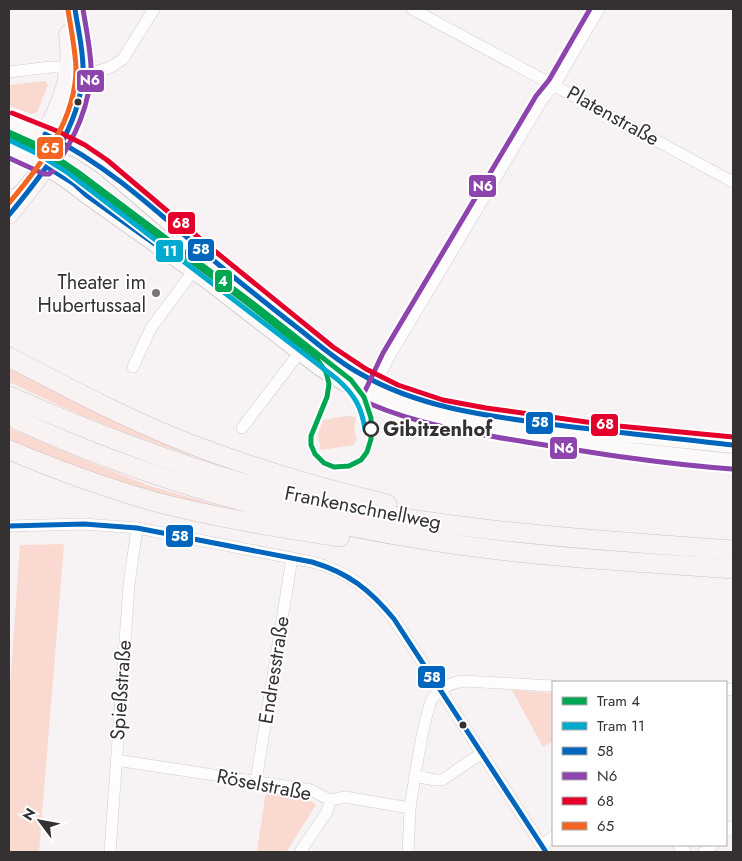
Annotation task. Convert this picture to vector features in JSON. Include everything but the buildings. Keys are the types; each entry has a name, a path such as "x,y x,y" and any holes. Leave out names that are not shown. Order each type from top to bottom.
{"highway":[{"path":"9,357 111,409 208,450 304,482 413,509 442,524"},
{"name":"Frankenschnellweg","path":"9,396 72,424 138,450 224,478 283,494 393,517 442,524 538,535 733,550"},
{"name":"Frankenschnellweg","path":"9,416 111,459 212,493 332,524 440,543 554,555 733,569"},
{"path":"9,450 122,492 171,506 239,521 378,542 440,543"}],"main road":[{"path":"9,215 47,168 71,124 78,102 70,70 70,44 65,9"},
{"path":"9,180 45,134 61,102 70,70 82,55 75,9"},
{"path":"9,120 45,134 82,152 108,170 206,254 334,356 389,404 416,413 479,426 632,451 733,462"},
{"path":"9,150 27,157 74,184 86,195 250,313 330,374 373,389 466,412 607,432 733,446"}],"street":[{"path":"9,72 112,67 128,54 154,9"},
{"name":"Platenstraße","path":"412,9 555,84 733,182"},
{"path":"373,389 389,357 542,100 555,84 600,9"},
{"path":"133,367 151,328 206,254"},
{"path":"242,428 300,352"},
{"path":"9,526 84,524 137,528 328,566 363,585 377,598 394,619 544,849 552,838"},
{"name":"Spießstraße","path":"110,852 129,585 137,528"},
{"name":"Endresstraße","path":"256,782 292,558"},
{"path":"408,852 410,808 424,730 432,700 440,690 450,683 463,681 552,686"},
{"path":"415,776 442,780 482,753"},
{"name":"Röselstraße","path":"116,760 311,790 330,800 345,797 410,808"},
{"path":"300,852 327,812 330,800"}],"shaded area":[{"path":"45,81 48,85 37,112 32,114 9,106 9,85"},
{"path":"9,365 278,482 168,448 70,410 9,382"},
{"path":"346,416 356,417 354,432 357,438 354,445 321,450 318,435 323,420"},
{"path":"9,428 150,486 255,516 189,505 9,445"},
{"path":"64,544 39,852 9,852 9,700 20,545"},
{"path":"512,690 552,693 552,742 543,747"},
{"path":"266,791 306,797 316,805 286,852 257,852"}],"tram line":[{"name":"4","path":"9,132 38,145 78,172 254,304 351,380 364,397 371,418 371,439 367,452 361,460 349,466 334,467 324,463 315,454 311,445 311,436 327,397 329,384 326,372 316,358 247,303 71,171 41,151 9,136"},
{"name":"11","path":"9,140 38,154 68,173 337,379 356,402 362,414 365,430"}],"transit line":[{"name":"58","path":"9,215 46,167 67,132 75,114 83,74 82,49 75,9"},
{"name":"N6","path":"9,158 44,174 49,174 61,159 74,134 85,108 90,80 89,45 83,9"},
{"name":"N6","path":"590,9 383,353 364,393 364,398 368,403 387,411 465,432 629,458 732,469"},
{"name":"65","path":"9,203 44,157 63,124 70,106 76,68 68,10"},
{"name":"68","path":"12,113 57,131 85,145 107,160 333,347 366,369 398,385 443,400 486,408 608,425 733,437"},
{"name":"58","path":"45,134 68,146 109,173 239,282 328,352 381,385 428,402 476,413 573,427 733,445"},
{"name":"68","path":"12,143 43,157 63,169 177,251"},
{"name":"58","path":"47,167 74,184 86,195 173,257"},
{"name":"58","path":"9,526 84,524 137,528 312,562 348,577 376,599 394,619 546,852"}],"place":[{"name":"Theater im Hubertussaal","path":"156,293"},
{"name":"Gibitzenhof","path":"371,429"}]}
